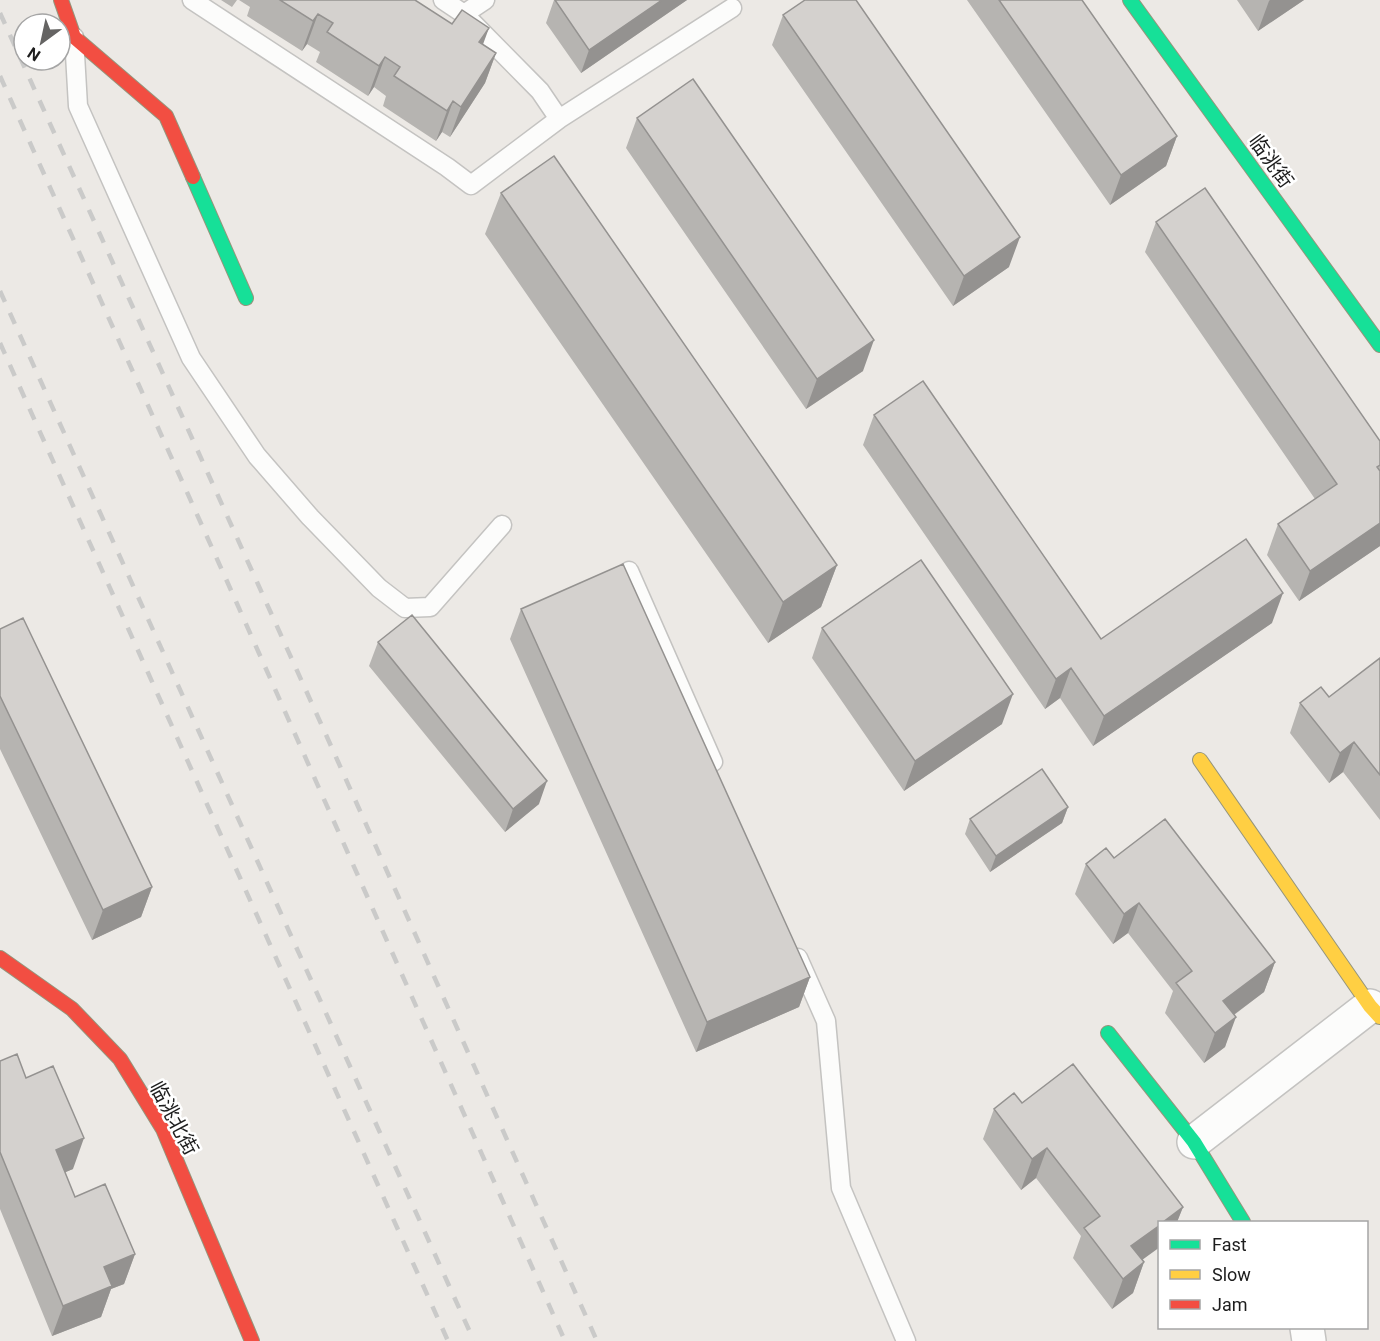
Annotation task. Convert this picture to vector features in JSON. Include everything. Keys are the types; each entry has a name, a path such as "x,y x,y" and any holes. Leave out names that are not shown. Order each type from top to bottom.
{"street":[{"path":"61,0 74,37 166,116 246,298"},
{"name":"临洮街","path":"1130,0 1380,345"},
{"path":"1194,1142 1375,1012 1200,760"},
{"name":"临洮北街","path":"0,958 72,1009 120,1059 162,1129 252,1341"},
{"path":"1108,1033 1194,1142 1242,1221"}],"lane":[{"path":"192,0 447,166 471,185 560,119 732,8"},
{"path":"443,0 464,14 540,91 560,119"},
{"path":"464,14 485,0"},
{"path":"74,37 78,106 191,358 257,456 295,500 379,588 405,608 430,607 502,525"},
{"path":"629,572 720,780"},
{"path":"792,944 826,1021 841,1188 906,1341"}],"building":[{"path":"280,0 415,0 452,24 462,10 489,28 479,42 496,53 461,107 453,101 447,111 394,76 400,67 385,57 379,66 327,32 333,23 318,14 313,21"},
{"path":"555,0 662,0 589,50"},
{"path":"805,0 856,0 1020,237 964,276 783,15"},
{"path":"999,0 1082,0 1177,136 1121,175"},
{"path":"693,79 874,340 817,379 637,118"},
{"path":"554,156 837,565 783,602 501,193"},
{"path":"1205,188 1380,441 1380,465 1377,467 1380,471 1380,523 1310,571 1278,524 1337,484 1156,222"},
{"path":"923,381 1101,639 1246,539 1283,593 1104,716 1071,668 1056,679 874,415"},
{"path":"921,560 1013,694 915,761 822,628"},
{"path":"623,564 810,977 707,1022 521,609"},
{"path":"412,615 547,781 513,809 378,642"},
{"path":"23,618 152,887 103,910 0,696 0,629"},
{"path":"1380,658 1380,775 1354,742 1340,753 1300,703 1321,687 1329,697"},
{"path":"1042,769 1068,807 996,856 970,819"},
{"path":"1165,819 1275,962 1223,1001 1236,1017 1215,1033 1176,983 1192,971 1139,903 1124,914 1086,864 1106,848 1114,858"},
{"path":"17,1054 26,1078 53,1066 84,1138 56,1150 75,1197 105,1184 135,1254 104,1267 112,1286 63,1306 0,1152 0,1061"},
{"path":"1073,1064 1183,1207 1164,1221 1158,1221 1158,1226 1131,1246 1144,1262 1123,1279 1084,1228 1100,1216 1047,1148 1032,1159 994,1109 1014,1093 1022,1103"}],"railway":[{"path":"0,13 597,1341"},
{"path":"0,76 565,1341"},
{"path":"0,291 474,1341"},
{"path":"0,343 448,1341"}],"traffic: fast":[{"path":"1130,0 1380,345"},
{"path":"193,177 246,298"},
{"path":"1108,1033 1194,1142 1242,1221"}],"traffic: slow":[{"path":"1200,760 1370,1006 1380,1017"}],"traffic: jam":[{"path":"61,0 74,37 166,116 193,177"},
{"path":"0,958 72,1009 120,1059 163,1129 252,1341"}]}
